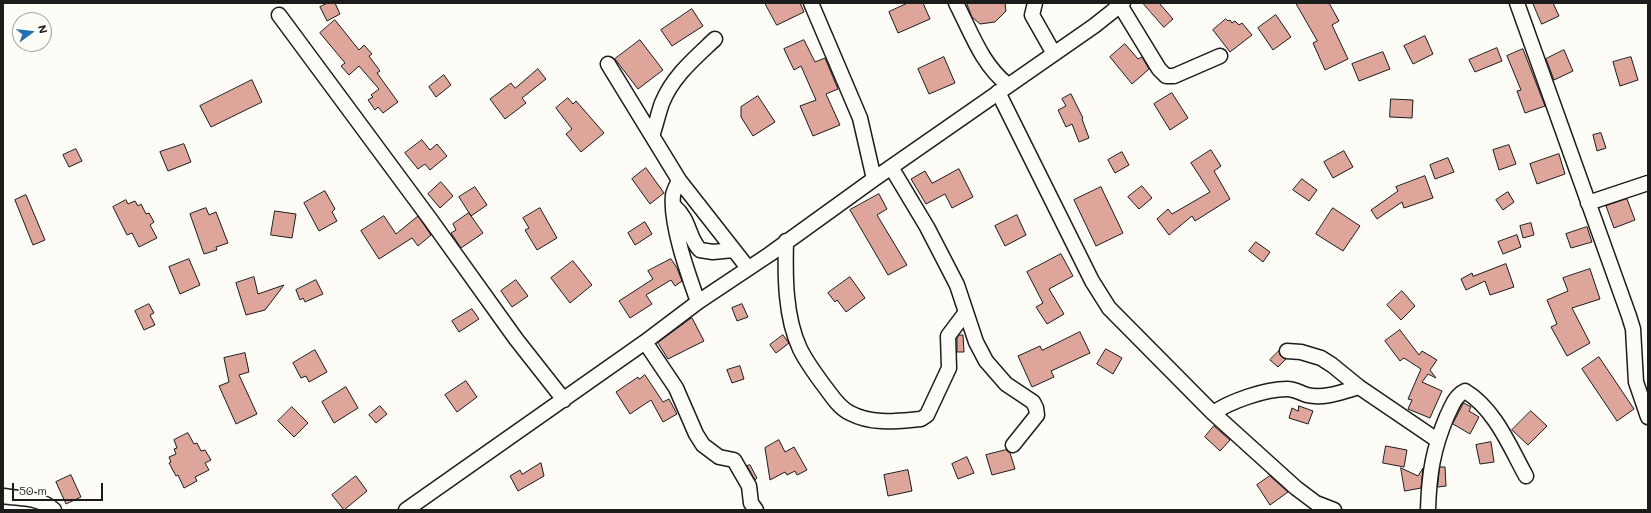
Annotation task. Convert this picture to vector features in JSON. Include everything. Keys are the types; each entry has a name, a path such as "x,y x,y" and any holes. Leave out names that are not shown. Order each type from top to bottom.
{"street":[{"path":"811,3 860,118 874,179"},
{"path":"956,3 986,62 1003,89 1035,169 1101,297 1115,314 1214,412 1296,488 1316,503 1334,510"},
{"path":"406,510 646,342 698,302 1003,89 1053,52 1094,26 1123,3"},
{"path":"1517,3 1549,88 1631,323 1634,341 1636,382 1648,417"},
{"path":"1094,26 1120,5 1159,69 1168,77 1220,56"},
{"path":"1030,7 1053,52"},
{"path":"279,15 430,219 516,339 564,400"},
{"path":"652,136 662,103 674,81 685,67 715,39"},
{"path":"608,64 678,180 748,268"},
{"path":"891,167 957,285 976,342 986,361 1006,384 1032,402 1036,408 1036,415 1033,420 1013,445"},
{"path":"678,180 673,194 674,206 684,261 698,302"},
{"path":"1588,203 1648,183"},
{"path":"674,206 684,216 693,240 700,250 713,252 733,250"},
{"path":"786,241 786,288 795,336 800,348 815,373 837,402 849,413 878,422 921,419 927,415 949,368 948,336 966,312"},
{"path":"646,342 676,388 696,434 703,446 719,457 734,460 749,486 751,502 756,510"},
{"path":"1287,351 1301,352 1321,358 1359,387 1437,440"},
{"path":"1214,412 1228,403 1243,398 1284,389 1296,390 1307,395 1328,396 1359,387"},
{"path":"1428,510 1431,463 1437,440 1453,404 1459,394 1465,391 1472,396 1495,421 1526,476"},
{"path":"3,496 39,501 47,504 54,510"}],"building":[{"path":"328,3 335,3 340,14 327,21 320,7"},
{"path":"765,3 800,3 804,12 777,25"},
{"path":"908,3 923,3 930,19 898,33 889,12"},
{"path":"967,3 1005,3 1006,11 995,22 980,24 972,17"},
{"path":"1143,3 1159,3 1173,19 1164,27"},
{"path":"1296,3 1329,3 1339,21 1332,25 1348,59 1325,70 1313,43 1317,41"},
{"path":"1533,3 1553,3 1559,16 1542,24"},
{"path":"692,9 703,26 672,46 661,30"},
{"path":"1276,15 1291,37 1273,50 1258,28"},
{"path":"1226,19 1228,21 1230,20 1232,23 1235,21 1239,25 1242,23 1252,35 1230,52 1213,30"},
{"path":"335,20 359,50 364,45 372,54 369,56 380,71 377,73 398,102 383,113 378,107 375,110 368,100 373,97 371,95 379,89 359,66 349,75 341,66 345,63 320,33"},
{"path":"1425,36 1433,54 1413,64 1404,46"},
{"path":"640,40 663,70 638,89 615,59"},
{"path":"804,40 815,62 825,58 838,89 826,94 840,125 813,136 800,106 816,100 801,66 794,70 784,49"},
{"path":"1125,44 1138,59 1142,57 1149,69 1132,84 1110,57"},
{"path":"1497,48 1502,61 1475,72 1469,60"},
{"path":"1523,49 1545,106 1525,113 1517,91 1521,90 1507,56"},
{"path":"1564,50 1573,71 1554,80 1546,59"},
{"path":"1383,52 1390,69 1359,81 1352,64"},
{"path":"944,57 955,83 929,94 918,69"},
{"path":"1631,57 1638,80 1620,86 1613,62"},
{"path":"538,69 546,79 522,98 526,103 505,119 490,99 511,83 515,88"},
{"path":"444,75 451,85 436,97 429,87"},
{"path":"252,80 262,102 211,127 200,106"},
{"path":"1172,93 1188,118 1170,130 1154,104"},
{"path":"1071,94 1083,118 1082,119 1089,138 1079,142 1072,124 1066,127 1058,110 1066,106 1062,99"},
{"path":"758,96 775,122 753,136 741,117 741,107"},
{"path":"568,98 573,104 576,101 604,133 581,152 566,134 572,129 556,108"},
{"path":"1391,99 1413,100 1412,118 1390,117"},
{"path":"1601,133 1606,148 1597,151 1593,135"},
{"path":"422,140 430,150 437,144 447,156 430,170 425,164 418,169 405,153"},
{"path":"184,144 191,162 168,171 160,152"},
{"path":"1509,145 1516,164 1499,170 1493,150"},
{"path":"76,149 82,161 69,167 63,155"},
{"path":"1211,150 1221,166 1214,171 1230,199 1195,221 1192,216 1169,235 1157,219 1168,209 1172,214 1210,192 1191,163"},
{"path":"1344,151 1353,167 1333,178 1324,162"},
{"path":"1122,152 1129,165 1115,173 1108,160"},
{"path":"1559,154 1565,174 1537,184 1530,164"},
{"path":"1448,158 1454,172 1435,179 1430,165"},
{"path":"646,168 664,193 650,204 632,179"},
{"path":"959,169 973,197 952,208 945,194 926,204 911,179 925,171 932,183"},
{"path":"1425,176 1433,198 1404,208 1402,202 1377,219 1371,210 1398,191 1396,187"},
{"path":"1302,179 1317,190 1309,201 1293,190"},
{"path":"441,182 453,196 440,208 428,194"},
{"path":"1142,186 1152,198 1139,209 1128,197"},
{"path":"475,187 487,205 471,216 459,197"},
{"path":"1101,187 1123,233 1096,246 1074,200"},
{"path":"325,191 335,209 332,212 337,221 319,231 304,203"},
{"path":"1508,192 1514,202 1503,210 1496,200"},
{"path":"879,194 887,209 877,215 907,265 888,275 850,210"},
{"path":"26,195 45,240 33,245 15,200"},
{"path":"1627,199 1635,220 1614,228 1606,206"},
{"path":"126,200 128,204 135,201 138,206 141,204 146,214 149,213 154,222 150,225 157,238 139,247 132,233 127,235 113,207"},
{"path":"206,208 209,215 216,212 228,243 216,247 217,250 204,254 190,214"},
{"path":"540,208 557,238 537,250 525,230 529,228 523,218"},
{"path":"1333,208 1360,226 1343,251 1316,234"},
{"path":"275,211 296,214 292,238 271,235"},
{"path":"469,213 483,233 461,248 451,233 456,230 453,224"},
{"path":"1017,215 1026,235 1005,246 995,226"},
{"path":"384,216 396,234 418,216 431,235 418,246 412,238 379,259 361,231"},
{"path":"645,222 652,234 635,245 628,233"},
{"path":"1531,223 1534,235 1523,238 1520,226"},
{"path":"1587,227 1592,242 1571,248 1566,234"},
{"path":"1517,235 1521,247 1503,254 1498,242"},
{"path":"1256,242 1270,252 1263,262 1249,251"},
{"path":"1061,254 1073,276 1049,289 1064,314 1047,324 1036,307 1043,303 1027,272"},
{"path":"189,259 200,285 180,294 169,267"},
{"path":"671,259 677,268 682,281 675,286 671,280 646,295 652,304 630,318 619,301 653,279 648,271"},
{"path":"573,261 592,285 570,303 551,278"},
{"path":"1506,264 1514,287 1490,295 1485,281 1466,290 1461,279 1472,273 1473,276"},
{"path":"1590,269 1600,299 1572,308 1590,343 1567,356 1551,327 1557,324 1547,300 1568,291 1563,278"},
{"path":"254,277 258,294 284,285 265,310 246,315 236,283"},
{"path":"850,277 865,298 846,312 837,300 835,302 828,293"},
{"path":"316,280 323,294 305,302 303,298 300,300 296,290"},
{"path":"516,280 528,296 512,307 501,291"},
{"path":"1402,291 1415,306 1401,320 1387,305"},
{"path":"149,304 154,313 150,315 155,325 144,330 135,311"},
{"path":"742,304 748,317 737,321 732,308"},
{"path":"472,309 479,319 459,332 452,321"},
{"path":"692,318 704,341 668,359 658,343"},
{"path":"1400,330 1419,355 1422,351 1437,360 1430,370 1436,378 1428,374 1422,382 1442,391 1430,418 1408,409 1412,400 1408,399 1421,369 1404,358 1400,361 1385,341"},
{"path":"1080,332 1090,353 1051,371 1054,377 1032,387 1018,356 1040,346 1042,350"},
{"path":"783,335 789,343 776,353 770,345"},
{"path":"959,335 963,335 964,352 957,352 957,339"},
{"path":"1106,349 1122,358 1113,374 1097,364"},
{"path":"315,350 327,372 309,382 306,376 301,378 293,363"},
{"path":"1279,351 1280,355 1286,359 1278,367 1270,360"},
{"path":"245,353 249,372 239,375 257,414 236,424 219,386 229,382 224,358"},
{"path":"1599,357 1634,409 1617,421 1582,369"},
{"path":"740,366 744,379 732,383 727,370"},
{"path":"645,375 663,402 669,399 677,414 663,422 651,400 630,414 616,392 638,377 639,379"},
{"path":"466,381 477,397 457,412 445,395"},
{"path":"346,387 358,408 334,423 322,402"},
{"path":"1464,403 1471,407 1469,411 1479,417 1470,434 1453,424"},
{"path":"380,406 387,414 376,423 369,415"},
{"path":"1299,406 1313,411 1308,424 1289,418 1292,408 1298,411"},
{"path":"292,407 308,423 294,437 278,421"},
{"path":"1531,411 1547,426 1528,445 1512,430"},
{"path":"1214,426 1230,440 1220,451 1205,437"},
{"path":"188,433 194,444 197,443 201,451 205,450 211,460 205,463 209,470 195,477 197,481 184,488 178,475 176,476 169,463 171,462 169,457 176,454 174,449 177,448 174,440"},
{"path":"779,440 785,452 794,447 807,470 797,475 795,471 787,475 785,472 770,480 765,448"},
{"path":"1491,442 1494,462 1480,464 1476,445"},
{"path":"1386,446 1407,450 1404,467 1383,463"},
{"path":"1006,450 1010,453 1015,469 992,475 986,455"},
{"path":"967,457 974,473 958,479 952,464"},
{"path":"541,463 544,476 518,491 510,476 520,470 522,474"},
{"path":"750,465 757,478 755,480 747,466"},
{"path":"1440,467 1445,467 1446,486 1438,487"},
{"path":"1401,468 1418,476 1423,468 1421,488 1405,491"},
{"path":"908,470 912,491 888,496 884,475"},
{"path":"71,475 81,497 66,504 56,482"},
{"path":"356,476 367,491 344,510 332,495"},
{"path":"1270,476 1288,492 1270,505 1257,485"}]}
